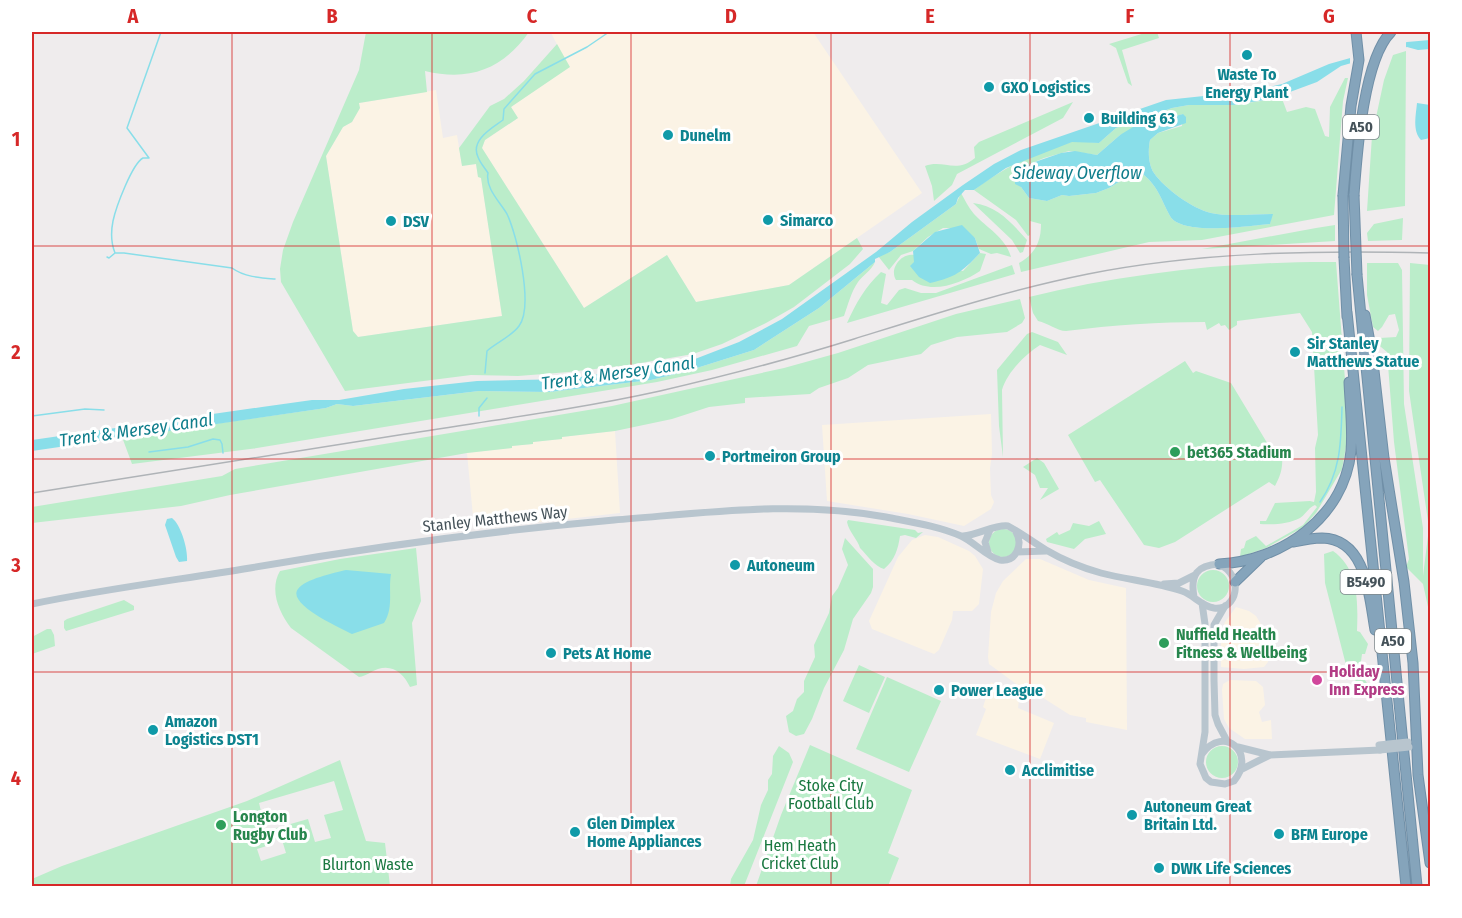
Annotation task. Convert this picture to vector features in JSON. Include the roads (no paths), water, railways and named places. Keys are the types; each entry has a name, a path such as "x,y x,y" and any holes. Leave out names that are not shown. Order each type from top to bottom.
{"highway":[{"name":"A50","path":"1292,543 1316,523 1338,494 1347,473 1352,439 1343,195 1351,106 1358,65 1356,32"},
{"name":"A50","path":"1391,32 1380,46 1368,87 1360,134 1354,195 1357,275 1417,886"},
{"name":"A50","path":"1357,275 1372,353 1384,458 1406,601 1413,663 1412,744 1431,863"},
{"name":"A50","path":"1347,312 1406,886"},
{"path":"1368,395 1384,458"},
{"name":"B5490","path":"1292,543 1314,538 1328,539 1347,547 1357,557 1363,570 1385,680"},
{"path":"1219,564 1261,557 1292,543"},
{"path":"1235,582 1261,557"}],"main road":[{"name":"Stanley Matthews Way","path":"32,604 138,584 469,535 755,508 820,509 920,523 963,536 989,554"},
{"path":"1016,532 1020,541 1017,552 1011,558 1003,560 989,554 985,542 990,530 1003,525 1016,532 1048,551 1101,573 1185,592 1211,608 1225,606"},
{"name":"Stanley Matthews Way","path":"963,536 990,530"},
{"path":"1017,552 1048,551"},
{"path":"1161,585 1179,583 1195,575 1204,566 1219,564 1230,571 1235,582 1234,594 1214,625 1215,714 1227,741 1235,746 1270,755 1412,744"},
{"path":"1194,597 1195,575"},
{"path":"1202,603 1205,624 1205,738 1200,765 1202,772 1211,782 1225,784 1234,781 1242,769 1243,760 1235,746"},
{"path":"1202,754 1215,741 1227,741"},
{"path":"1242,769 1270,755"}],"water":[{"name":"Trent & Mersey Canal","path":"1430,40 1430,49 1418,50 1407,47 1341,66 1317,82 1271,99 1233,105 1189,105 1172,108 1116,128 1099,143 1072,142 1006,168 974,190 965,190 956,204 890,252 875,259 875,262 819,308 754,350 684,372 651,380 550,392 479,391 353,406 337,404 326,408 32,451 32,440 312,400 339,400 404,389 477,381 568,379 695,359 739,342 782,319 876,252 912,222 963,185 994,164 1021,150 1166,100 1251,91 1282,84 1329,64 1407,42"},
{"path":"1417,103 1430,105 1430,138 1421,140 1416,132"},
{"name":"Sideway Overflow","path":"1183,114 1186,117 1186,123 1158,133 1150,140 1150,161 1159,179 1180,197 1204,211 1226,215 1273,214 1270,224 1232,228 1187,226 1170,216 1155,187 1141,173 1132,174 1096,193 1062,195 1047,201 1029,198 1021,187 1015,184 1015,171 1032,163 1061,153 1075,151 1097,155 1133,127"},
{"path":"962,225 975,238 980,253 952,276 930,283 919,277 910,266 914,262 913,251 935,232"},
{"path":"172,518 183,538 187,561 179,562 176,557 165,525 167,519"},
{"path":"346,570 391,574 390,605 384,623 352,634 327,622 300,602 296,595 302,585"}],"waterway":[{"path":"115,253 112,229 117,206 134,168 143,158 149,158 127,128 161,32"},
{"path":"485,373 487,351 519,326 525,303 519,253 511,224 491,189 488,173 476,151 477,145 483,135 503,120 504,109 535,74 587,47 609,32"},
{"path":"107,257 115,253 124,253 232,268 247,275 275,279"},
{"path":"479,416 479,408 487,398"},
{"path":"1320,502 1336,468 1342,407"},
{"path":"32,416 85,409 104,410"},
{"name":"Trent & Mersey Canal","path":"149,452 188,447 213,439 220,440 223,453"}],"railway":[{"path":"32,493 628,398 782,360 970,304 1088,274 1173,261 1259,254 1430,253"}],"place":[{"name":"Waste To Energy Plant","path":"1247,55"},
{"name":"GXO Logistics","path":"989,87"},
{"name":"Building 63","path":"1089,118"},
{"name":"Dunelm","path":"668,135"},
{"name":"Simarco","path":"768,220"},
{"name":"DSV","path":"391,221"},
{"name":"Sir Stanley Matthews Statue","path":"1295,352"},
{"name":"bet365 Stadium","path":"1175,452"},
{"name":"Portmeiron Group","path":"710,456"},
{"name":"Autoneum","path":"735,565"},
{"name":"Nuffield Health Fitness & Wellbeing","path":"1164,643"},
{"name":"Pets At Home","path":"551,653"},
{"name":"Holiday Inn Express","path":"1317,680"},
{"name":"Power League","path":"939,690"},
{"name":"Amazon Logistics DST1","path":"153,730"},
{"name":"Acclimitise","path":"1010,770"},
{"name":"Autoneum Great Britain Ltd.","path":"1132,815"},
{"name":"Longton Rugby Club","path":"221,825"},
{"name":"Glen Dimplex Home Appliances","path":"575,832"},
{"name":"BFM Europe","path":"1279,834"},
{"name":"DWK Life Sciences","path":"1159,868"}],"park label":[{"name":"Stoke City Football Club","path":"831,794"},
{"name":"Hem Heath Cricket Club","path":"800,854"},
{"name":"Blurton Waste","path":"368,864"}]}
